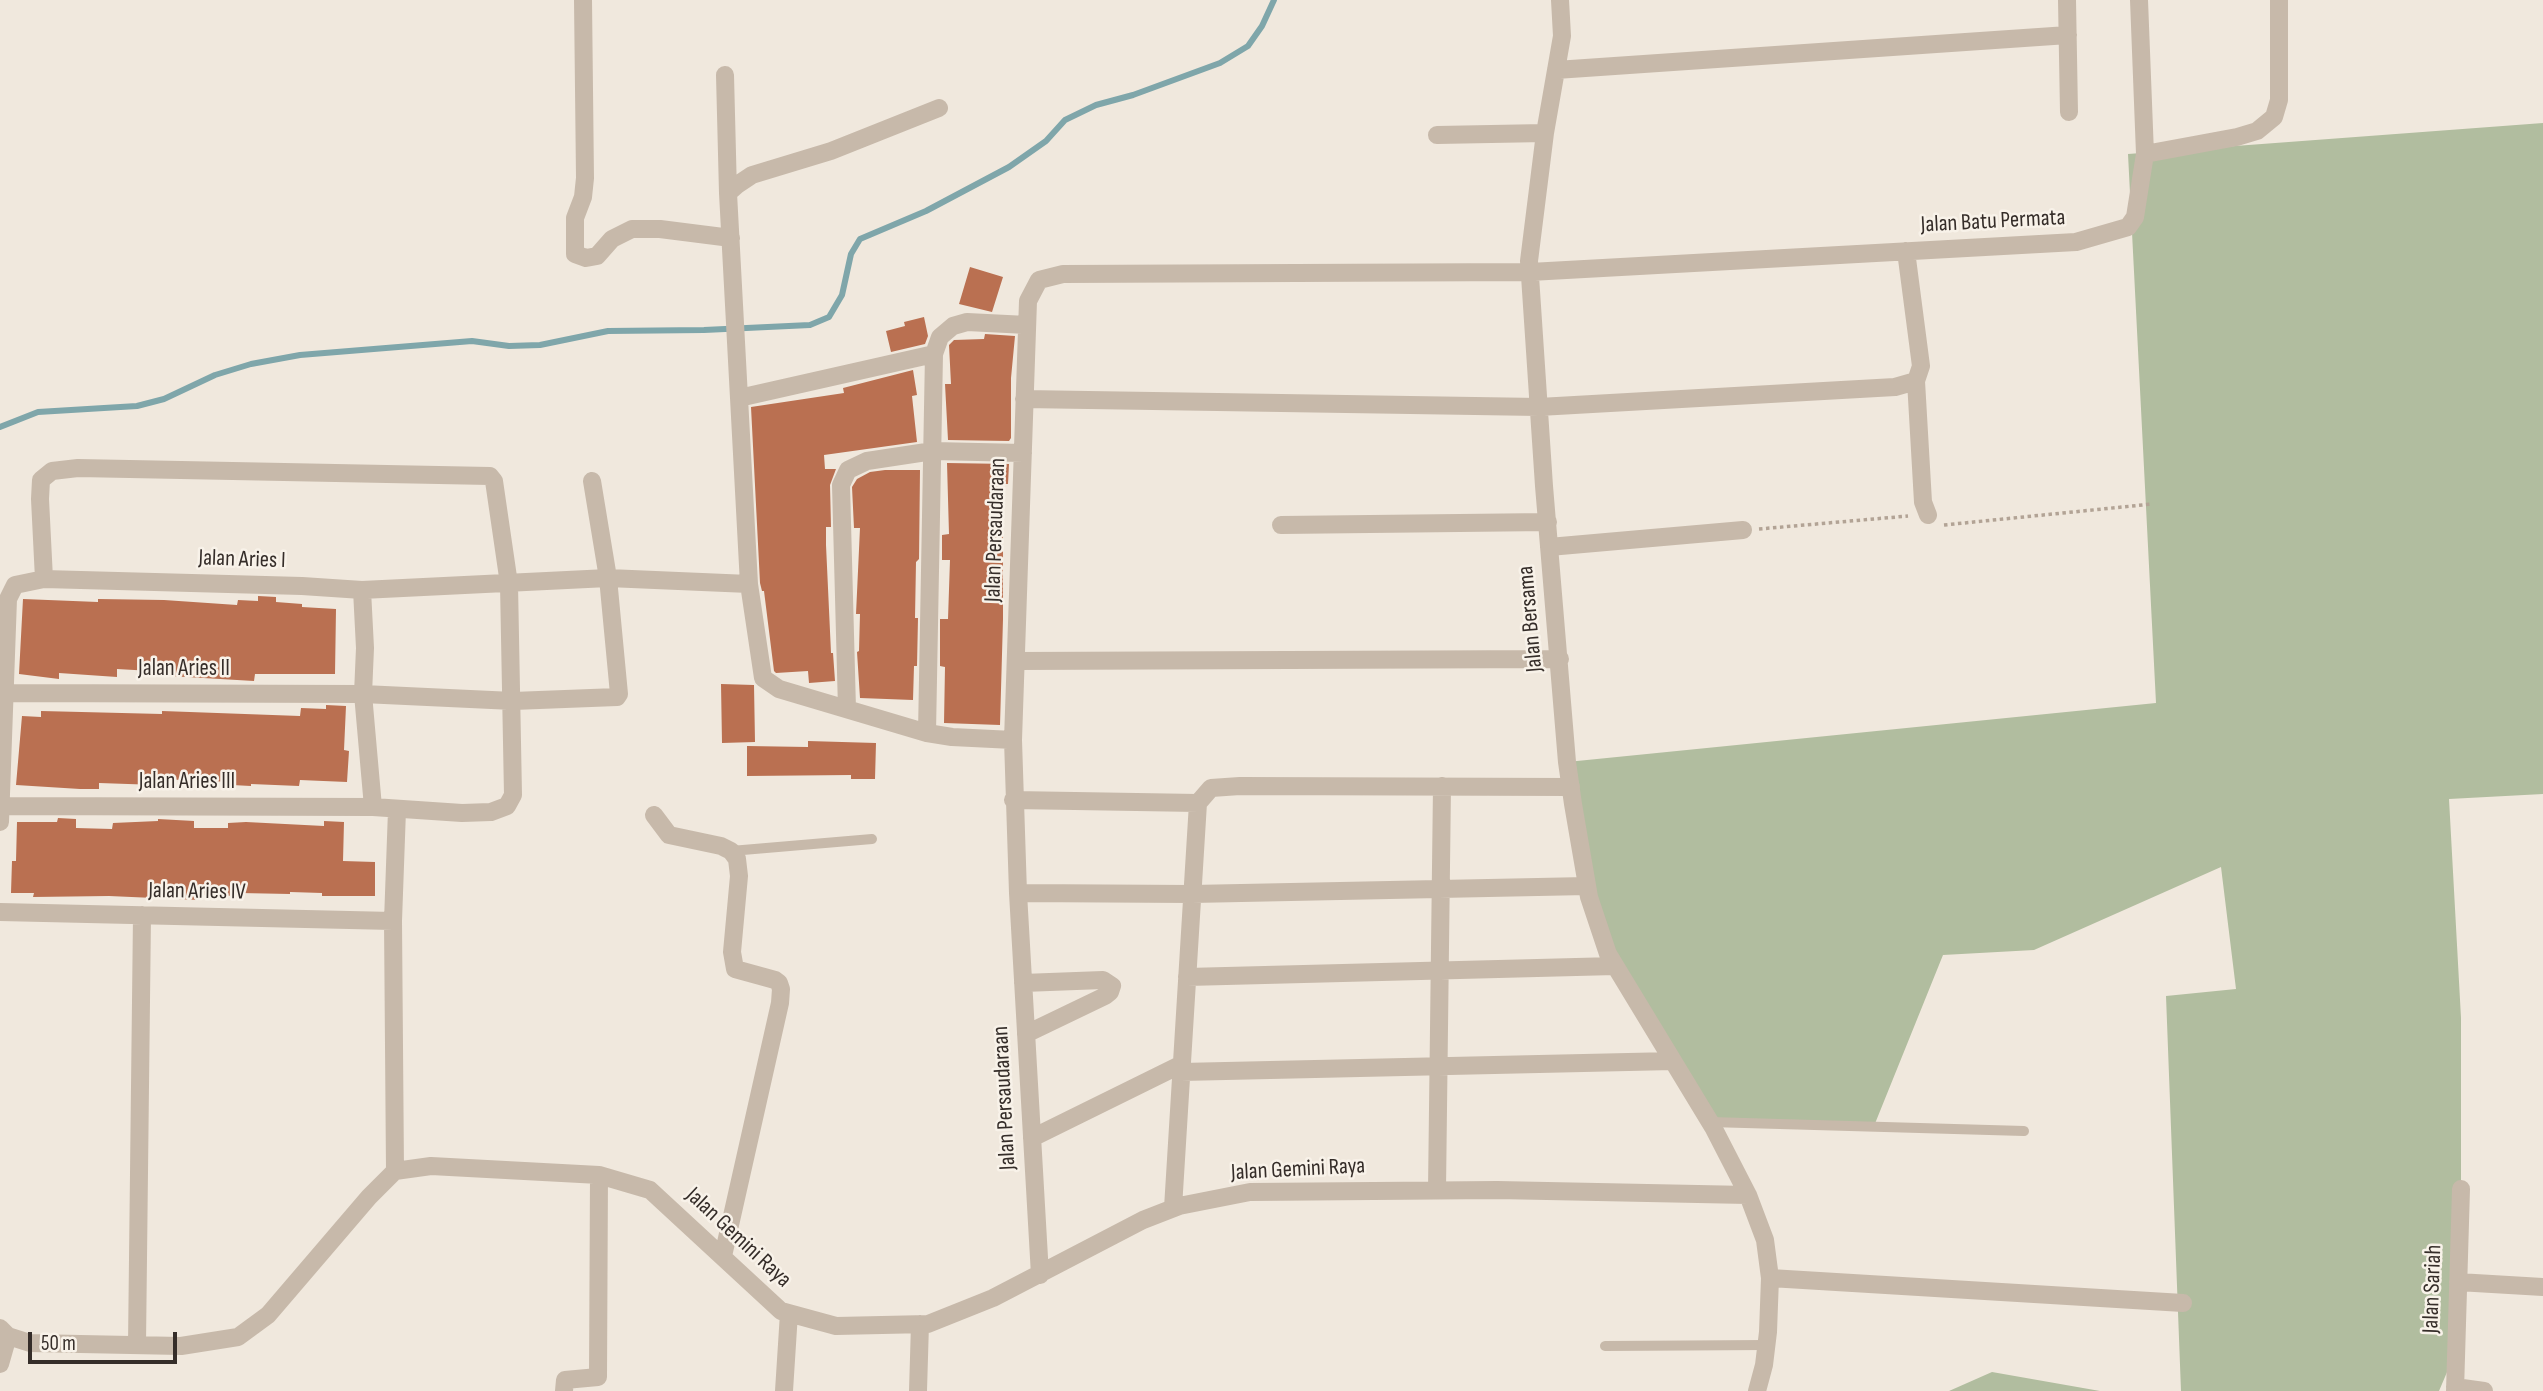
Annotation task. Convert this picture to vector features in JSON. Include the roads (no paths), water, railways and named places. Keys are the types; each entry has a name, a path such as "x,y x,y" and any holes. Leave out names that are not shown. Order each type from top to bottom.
{"street":[{"path":"583,0 585,178 583,197 575,218 575,254 586,258 597,256 612,239 632,229 660,229 731,238"},
{"name":"Jalan Bersama","path":"1560,0 1562,36 1545,133 1529,261 1567,762 1587,886 1608,954 1710,1122 1748,1195 1765,1240 1770,1278 1766,1345 1757,1391"},
{"path":"2067,0 2068,112"},
{"name":"Jalan Batu Permata","path":"1530,272 2076,242 2117,232 2128,227 2135,217 2145,154 2139,0"},
{"path":"2145,154 2237,137 2257,131 2274,117 2279,100 2279,0"},
{"path":"1556,70 2068,35"},
{"path":"725,75 728,193 749,584 763,678 779,689 927,733 1013,740"},
{"path":"728,193 752,176 831,150 939,108"},
{"path":"1437,135 1545,133"},
{"path":"1906,251 1921,366 1916,381 1923,502 1928,515"},
{"name":"Jalan Persaudaraan","path":"1040,1275 1013,800 1028,301 1039,280 1063,274 1530,272"},
{"path":"927,733 934,354 940,337 953,326 967,322 1027,324"},
{"path":"739,398 934,354"},
{"path":"1024,399 1539,407 1895,387 1916,381"},
{"path":"847,709 841,485 848,470 867,461 933,451 1023,453"},
{"name":"Jalan Aries III","path":"0,806 373,807 462,813 491,812 507,806 513,795 509,584 494,481 490,476 78,468 52,471 41,480 44,579"},
{"path":"592,481 608,578"},
{"path":"1281,525 1548,522"},
{"path":"1549,547 1743,530"},
{"name":"Jalan Aries I","path":"2,693 8,599 15,585 44,579 362,590 608,578 749,584"},
{"name":"Jalan Aries II","path":"2,693 363,694 513,701 619,695 608,578"},
{"path":"362,590 365,648 363,694 373,807"},
{"path":"1016,661 1560,659"},
{"path":"0,822 2,693"},
{"path":"1437,1190 1442,786"},
{"path":"1173,1208 1198,803 1206,791 1216,787 1571,787"},
{"path":"1013,800 1198,803"},
{"path":"0,1364 4,1332 30,1343 181,1346 238,1337 268,1315 369,1197 395,1171 393,921 397,810"},
{"path":"654,815 669,835 721,846 731,851 737,859 739,876 732,951 735,969 775,980 781,989 723,1256"},
{"path":"1018,893 1192,894 1587,886"},
{"name":"Jalan Aries IV","path":"0,912 393,921"},
{"path":"137,1344 142,915"},
{"path":"1187,977 1615,966"},
{"path":"1023,983 1103,980 1112,986 1105,996 1026,1034"},
{"path":"1032,1138 1182,1068 1673,1061"},
{"name":"Jalan Gemini Raya","path":"395,1171 431,1166 599,1175 650,1190 781,1311 836,1326 928,1324 993,1298 1143,1220 1173,1208 1250,1192 1437,1190 1748,1195"},
{"path":"564,1391 565,1380 598,1377 599,1175"},
{"name":"Jalan Sariah","path":"2455,1389 2461,1189"},
{"path":"1770,1278 2183,1303"},
{"path":"2458,1282 2543,1287"},
{"path":"784,1391 789,1313"},
{"path":"918,1391 920,1324"},
{"path":"2455,1389 2484,1391"}],"lane":[{"path":"731,851 872,839"},
{"path":"1710,1122 2024,1131"},
{"path":"1605,1346 1766,1345"}],"waterway":[{"path":"0,427 38,412 137,406 164,399 215,375 251,364 300,355 472,341 509,346 540,345 608,331 810,325 829,317 842,295 851,254 860,239 926,211 1009,167 1046,141 1065,120 1096,105 1133,95 1220,63 1248,46 1262,26 1274,0"}]}
